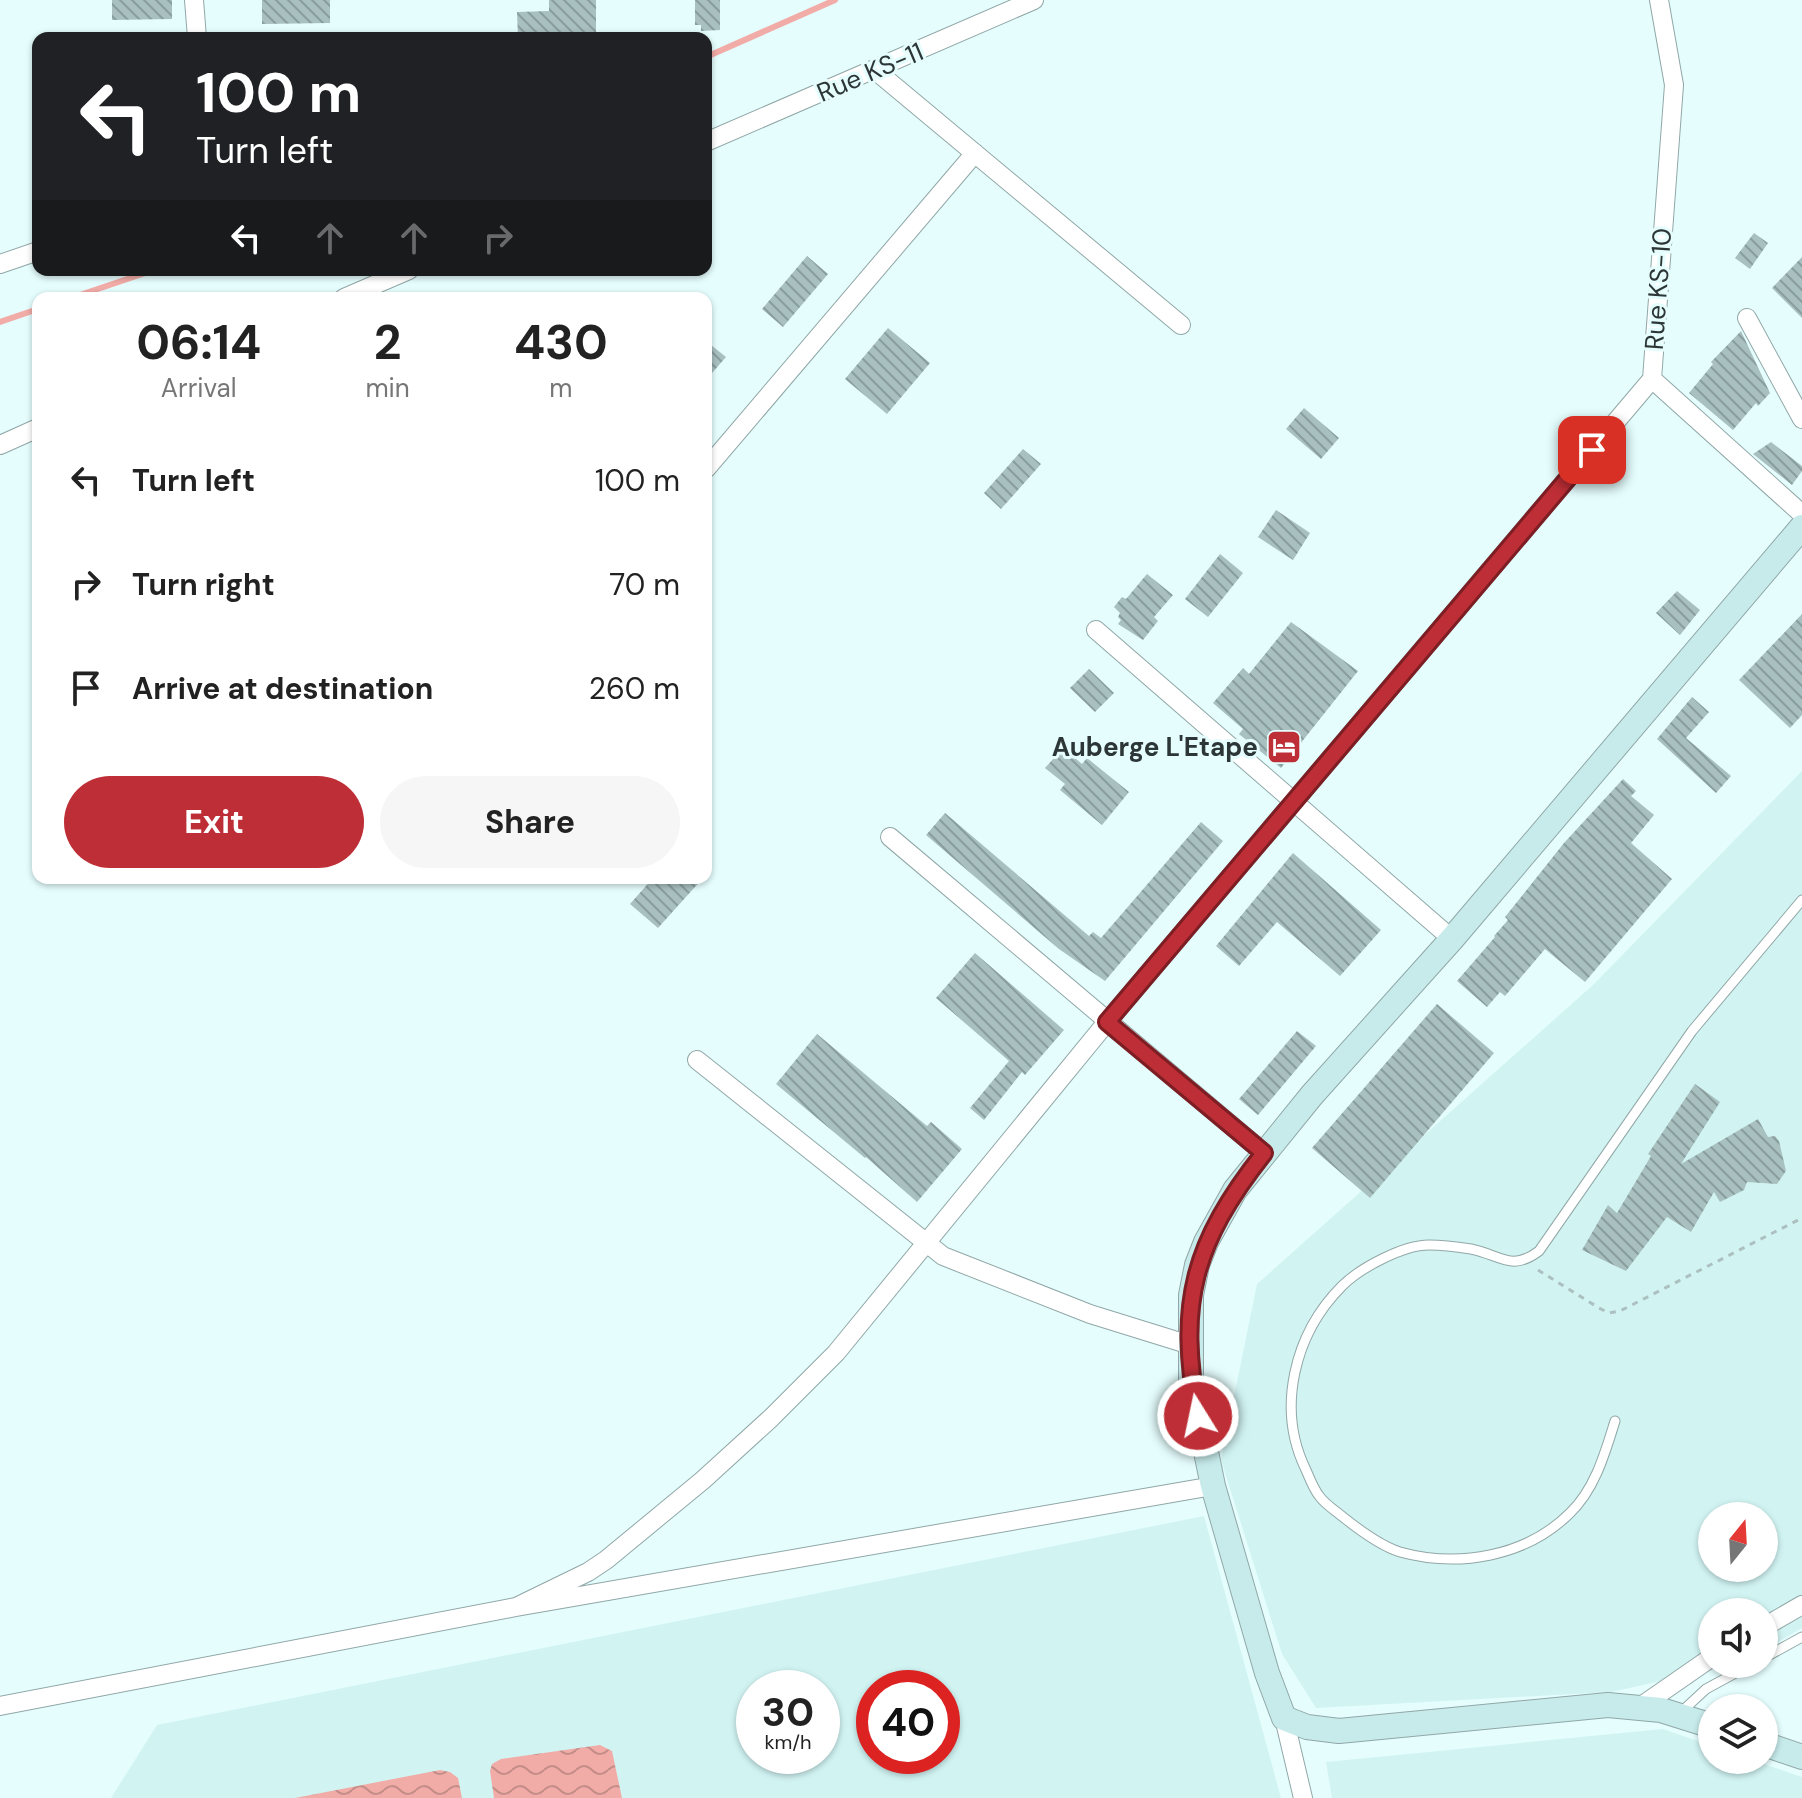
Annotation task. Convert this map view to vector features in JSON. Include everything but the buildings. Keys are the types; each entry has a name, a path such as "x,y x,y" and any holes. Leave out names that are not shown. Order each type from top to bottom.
{"street":[{"path":"194,0 197,32"},
{"name":"Rue KS-11","path":"712,139 1034,0"},
{"name":"Rue KS-10","path":"1659,0 1674,85 1652,379 1802,514"},
{"path":"875,70 1181,325"},
{"path":"712,462 975,153"},
{"path":"0,264 32,253"},
{"path":"358,292 395,276"},
{"path":"1747,318 1802,419"},
{"path":"516,1607 606,1560 703,1480 836,1353 1107,1022 1652,379"},
{"path":"0,445 32,431"},
{"path":"1303,1798 1284,1718 1267,1673 1213,1486 1191,1378 1194,1279 1206,1242 1235,1190 1312,1095 1452,939 1802,527"},
{"path":"1096,630 1452,939"},
{"path":"890,837 1264,1153"},
{"path":"697,1060 926,1245 960,1265 1090,1314 1190,1345"},
{"path":"0,1706 516,1607 1213,1486"},
{"path":"1778,1619 1802,1605"},
{"path":"1640,1707 1698,1667"},
{"path":"1284,1718 1307,1727 1339,1731 1608,1705 1640,1707 1698,1721"},
{"path":"1778,1749 1802,1757"}],"lane":[{"path":"1615,1421 1592,1484 1570,1513 1535,1538 1489,1557 1447,1559 1397,1551 1352,1524 1319,1497 1298,1455 1290,1409 1296,1363 1314,1321 1343,1285 1382,1259 1426,1245 1472,1249 1514,1262 1525,1262 1539,1251 1692,1031 1802,900"},
{"path":"1778,1650 1802,1637"},
{"path":"1678,1715 1706,1689 1726,1678"}],"path":[{"path":"1525,1262 1609,1313 1620,1311 1802,1218"}],"shaded area":[{"path":"1802,771 1802,1628 1778,1642 1778,1598 1698,1598 1698,1673 1611,1692 1316,1708 1282,1654 1221,1460 1257,1284 1593,985"},
{"path":"1204,1516 1281,1798 111,1798 157,1725"},
{"path":"1663,1729 1698,1741 1698,1774 1778,1774 1778,1769 1802,1777 1802,1798 1332,1798 1326,1762"}],"water":[{"path":"600,1745 612,1751 622,1798 494,1798 490,1771 492,1764 501,1759"},
{"path":"440,1770 458,1778 462,1798 295,1798"}],"waterway":[{"path":"712,54 835,0"},
{"path":"89,292 136,276"},
{"path":"0,322 32,311"}],"place":[{"name":"Auberge L'Etape","path":"1284,747"}],"route":[{"path":"1198,1416 1190,1362 1191,1295 1197,1265 1222,1211 1264,1153 1107,1022 1592,450"}]}
